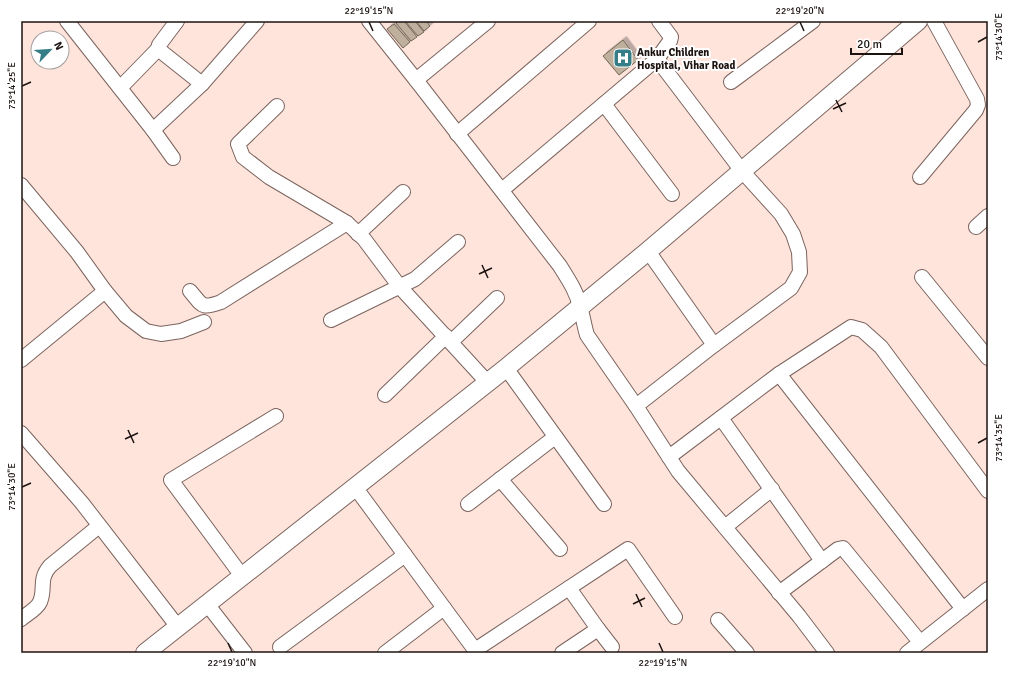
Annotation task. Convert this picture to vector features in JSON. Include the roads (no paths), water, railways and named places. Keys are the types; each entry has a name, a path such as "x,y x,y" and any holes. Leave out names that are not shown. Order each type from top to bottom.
{"street":[{"path":"67,21 153,130 173,158"},
{"path":"120,88 158,49 158,45 178,21"},
{"path":"153,130 202,84 257,21"},
{"path":"369,21 560,266 573,287 580,306 587,335 636,406 678,471 827,653"},
{"path":"416,80 488,21"},
{"path":"457,134 589,21"},
{"path":"502,190 657,59 670,42 671,37 659,21"},
{"path":"730,82 813,21"},
{"path":"145,653 488,383 580,306 648,252 918,21"},
{"path":"920,177 976,110 978,105 977,99 934,21"},
{"path":"158,49 202,84"},
{"path":"636,406 714,345 791,288 800,272 799,252 793,234 781,214 742,171 657,59"},
{"path":"604,104 672,194"},
{"path":"277,106 238,144 242,157 269,177 347,223 364,239 400,287 488,383"},
{"path":"21,185 77,252 105,291 126,316 146,331 161,334 181,331 204,322"},
{"path":"358,234 404,192"},
{"path":"976,228 988,216"},
{"path":"190,291 202,305 208,307 221,302 347,223"},
{"path":"331,320 415,279 458,242"},
{"path":"648,252 714,345"},
{"path":"922,277 988,358"},
{"path":"21,360 105,291"},
{"path":"385,395 497,298"},
{"path":"669,457 779,374 851,327 862,330 881,347 988,491"},
{"path":"506,368 604,504"},
{"path":"779,374 963,609"},
{"path":"242,576 171,480 276,416"},
{"path":"721,418 822,561"},
{"path":"21,433 82,503 178,627"},
{"path":"468,504 555,437"},
{"path":"500,479 560,549"},
{"path":"355,487 476,651 628,549 675,616"},
{"path":"725,527 772,489"},
{"path":"21,618 36,607 40,602 43,578 50,566 99,526"},
{"path":"779,593 838,549 843,548 920,642"},
{"path":"280,647 405,555"},
{"path":"569,588 612,647"},
{"path":"907,653 988,589"},
{"path":"207,604 245,653"},
{"path":"385,653 444,608"},
{"path":"718,620 747,653"},
{"path":"562,653 598,629"}],"place":[{"name":"Ankur Children Hospital, Vihar Road","path":"623,58"}]}
